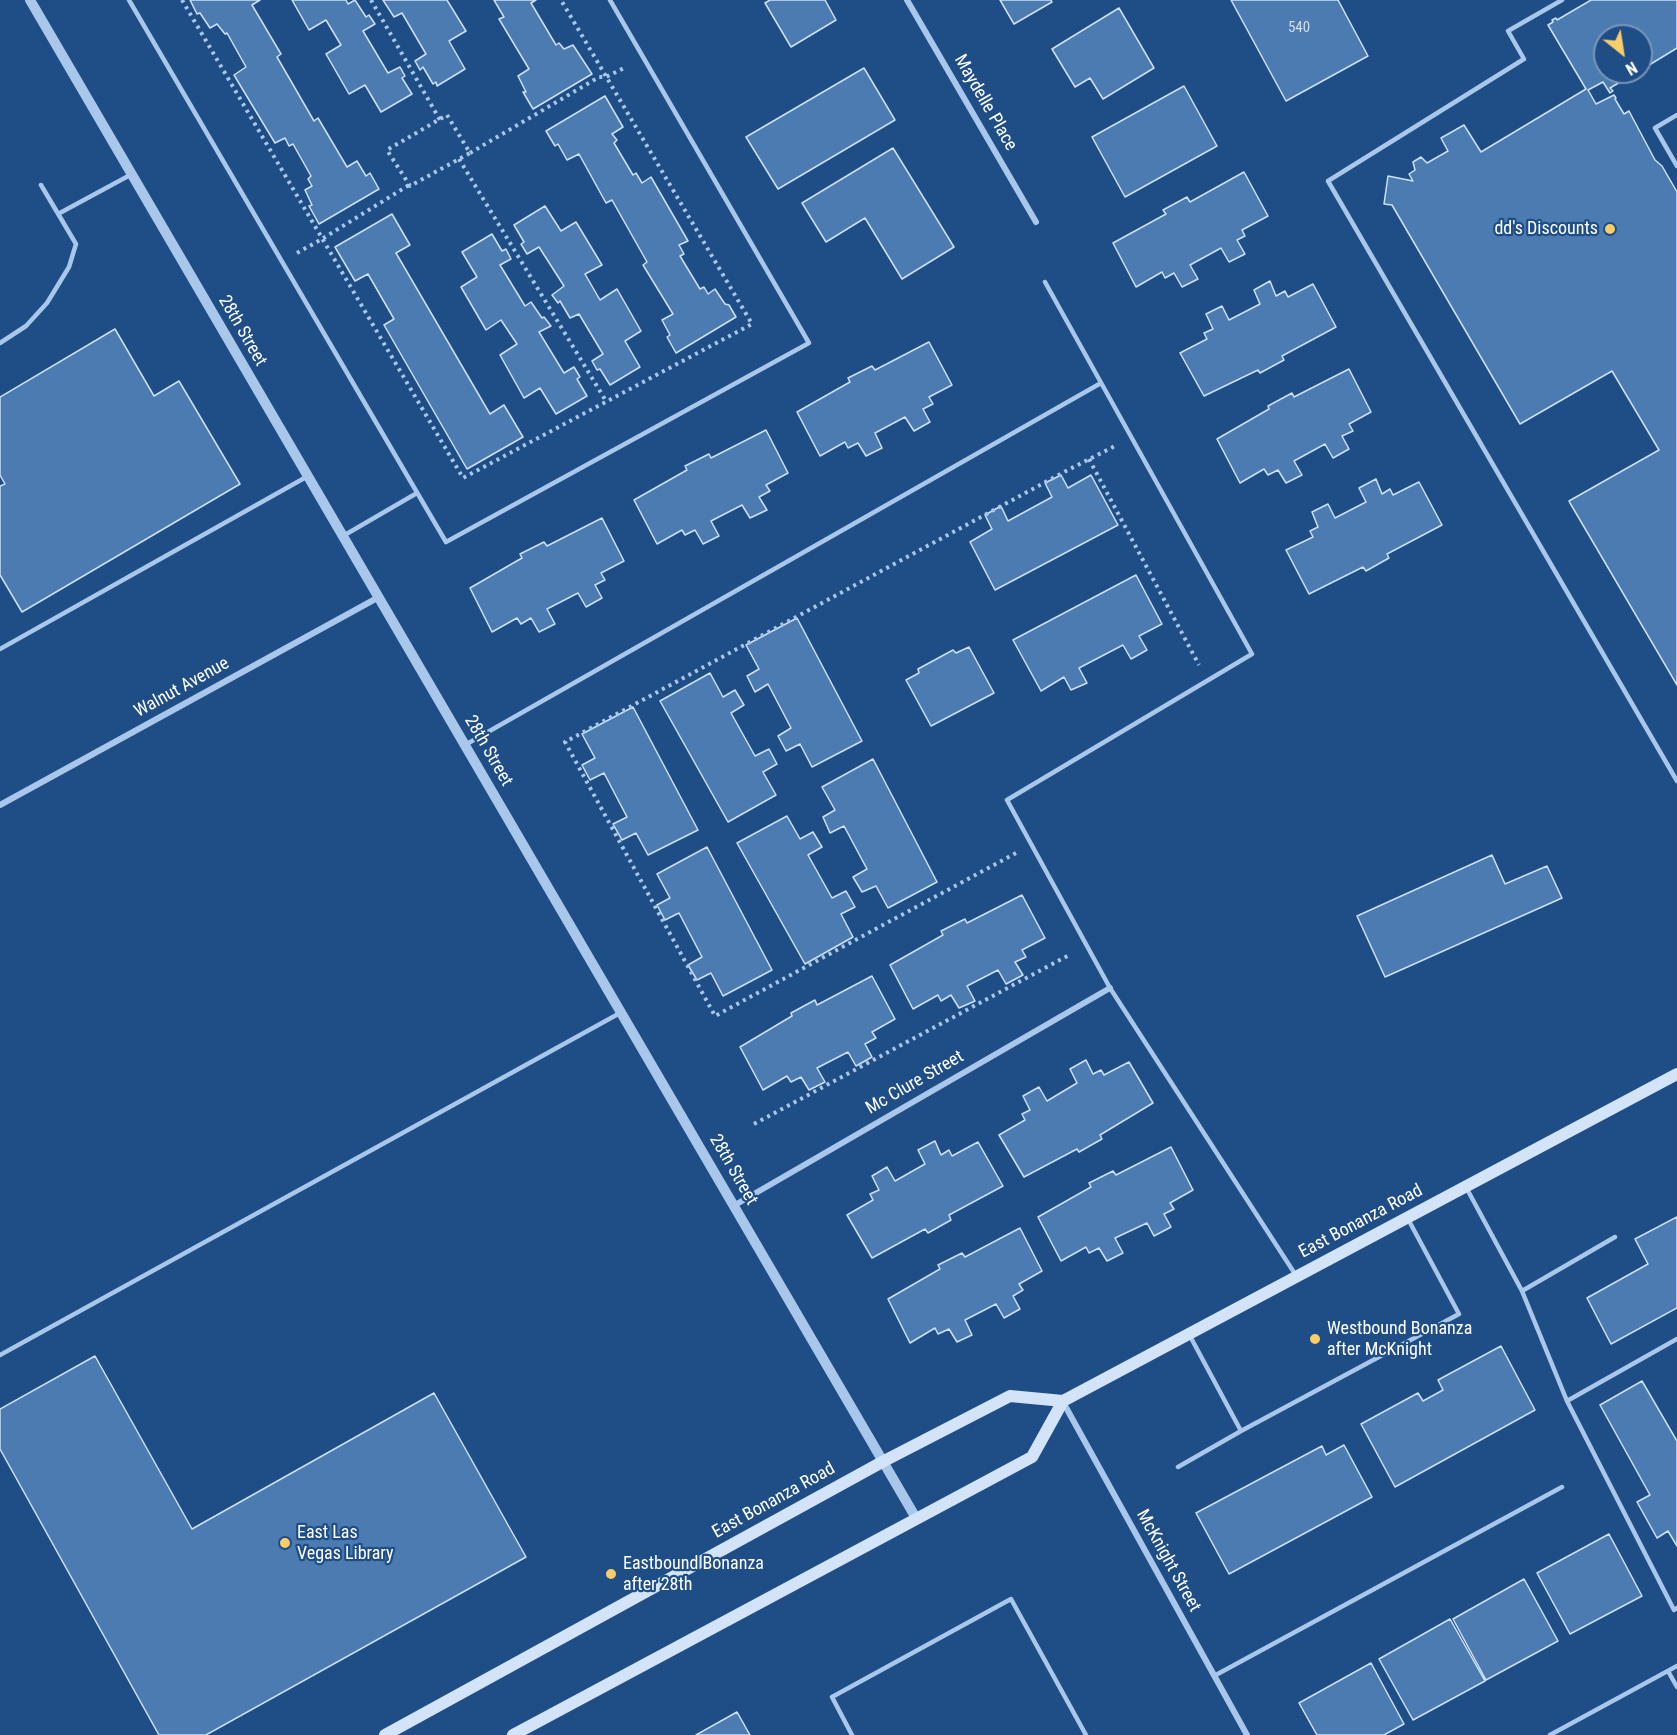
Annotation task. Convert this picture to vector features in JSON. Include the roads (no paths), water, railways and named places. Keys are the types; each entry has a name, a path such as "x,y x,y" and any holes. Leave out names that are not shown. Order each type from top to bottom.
{"main road":[{"name":"East Bonanza Road","path":"385,1735 884,1461 1010,1396 1062,1401 1677,1074"},
{"path":"513,1735 1032,1457 1062,1401"}],"street":[{"name":"28th Street","path":"30,0 916,1518"},
{"name":"Maydelle Place","path":"907,0 1036,222"},
{"name":"Walnut Avenue","path":"0,805 379,597"},
{"name":"Mc Clure Street","path":"735,1205 1110,988"},
{"name":"McKnight Street","path":"1062,1401 1247,1735"}],"lane":[{"path":"129,0 446,542 809,343 610,0"},
{"path":"1562,0 1508,31 1524,59 1328,181 1677,781"},
{"path":"1677,116 1654,128 1677,166"},
{"path":"58,214 132,174"},
{"path":"0,343 26,326 47,303 69,267 76,244 41,186"},
{"path":"1045,282 1252,654 1007,800 1110,988 1297,1277"},
{"path":"465,745 1101,383"},
{"path":"0,649 308,476"},
{"path":"343,536 417,493"},
{"path":"0,1355 622,1012"},
{"path":"1465,1186 1522,1291 1567,1401 1674,1610 1677,1608"},
{"path":"1178,1467 1459,1314 1407,1217"},
{"path":"1522,1291 1615,1237"},
{"path":"1188,1334 1241,1431"},
{"path":"1567,1401 1677,1339"},
{"path":"1214,1676 1562,1487"},
{"path":"852,1735 832,1697 1011,1599 1086,1735"},
{"path":"1550,1735 1677,1666"},
{"path":"1668,1671 1677,1687"}],"place":[{"name":"dd's Discounts","path":"1610,229"},
{"name":"Westbound Bonanza after McKnight","path":"1315,1339"},
{"name":"East Las Vegas Library","path":"285,1543"},
{"name":"Eastbound Bonanza after 28th","path":"611,1574"}]}
